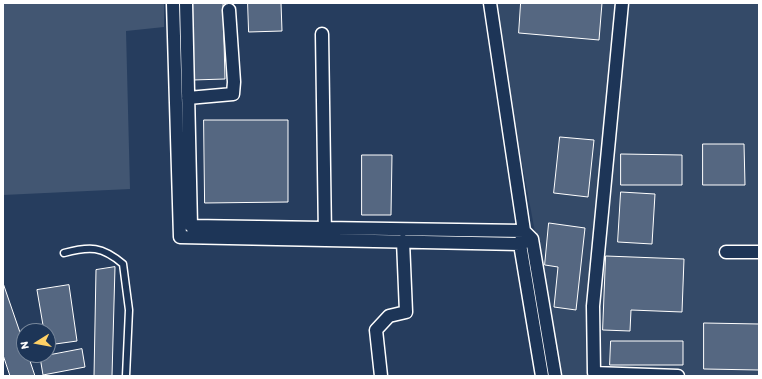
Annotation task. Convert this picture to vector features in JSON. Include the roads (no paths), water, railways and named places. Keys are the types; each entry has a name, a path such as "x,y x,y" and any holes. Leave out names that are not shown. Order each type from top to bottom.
{"street":[{"path":"174,3 180,237 325,234 528,235"},
{"path":"186,3 191,226 325,234 403,241 520,244 528,235"},
{"path":"490,3 528,235 555,376"},
{"path":"622,3 593,306 594,375 678,376"},
{"path":"188,98 233,94 234,82 229,10"},
{"path":"322,34 325,234"},
{"path":"381,376 376,330 389,316 406,312 403,241"},
{"path":"520,244 542,376"},
{"path":"726,252 759,252"}],"lane":[{"path":"64,253 81,248 96,248 113,255 123,264 128,310 126,376"}]}
